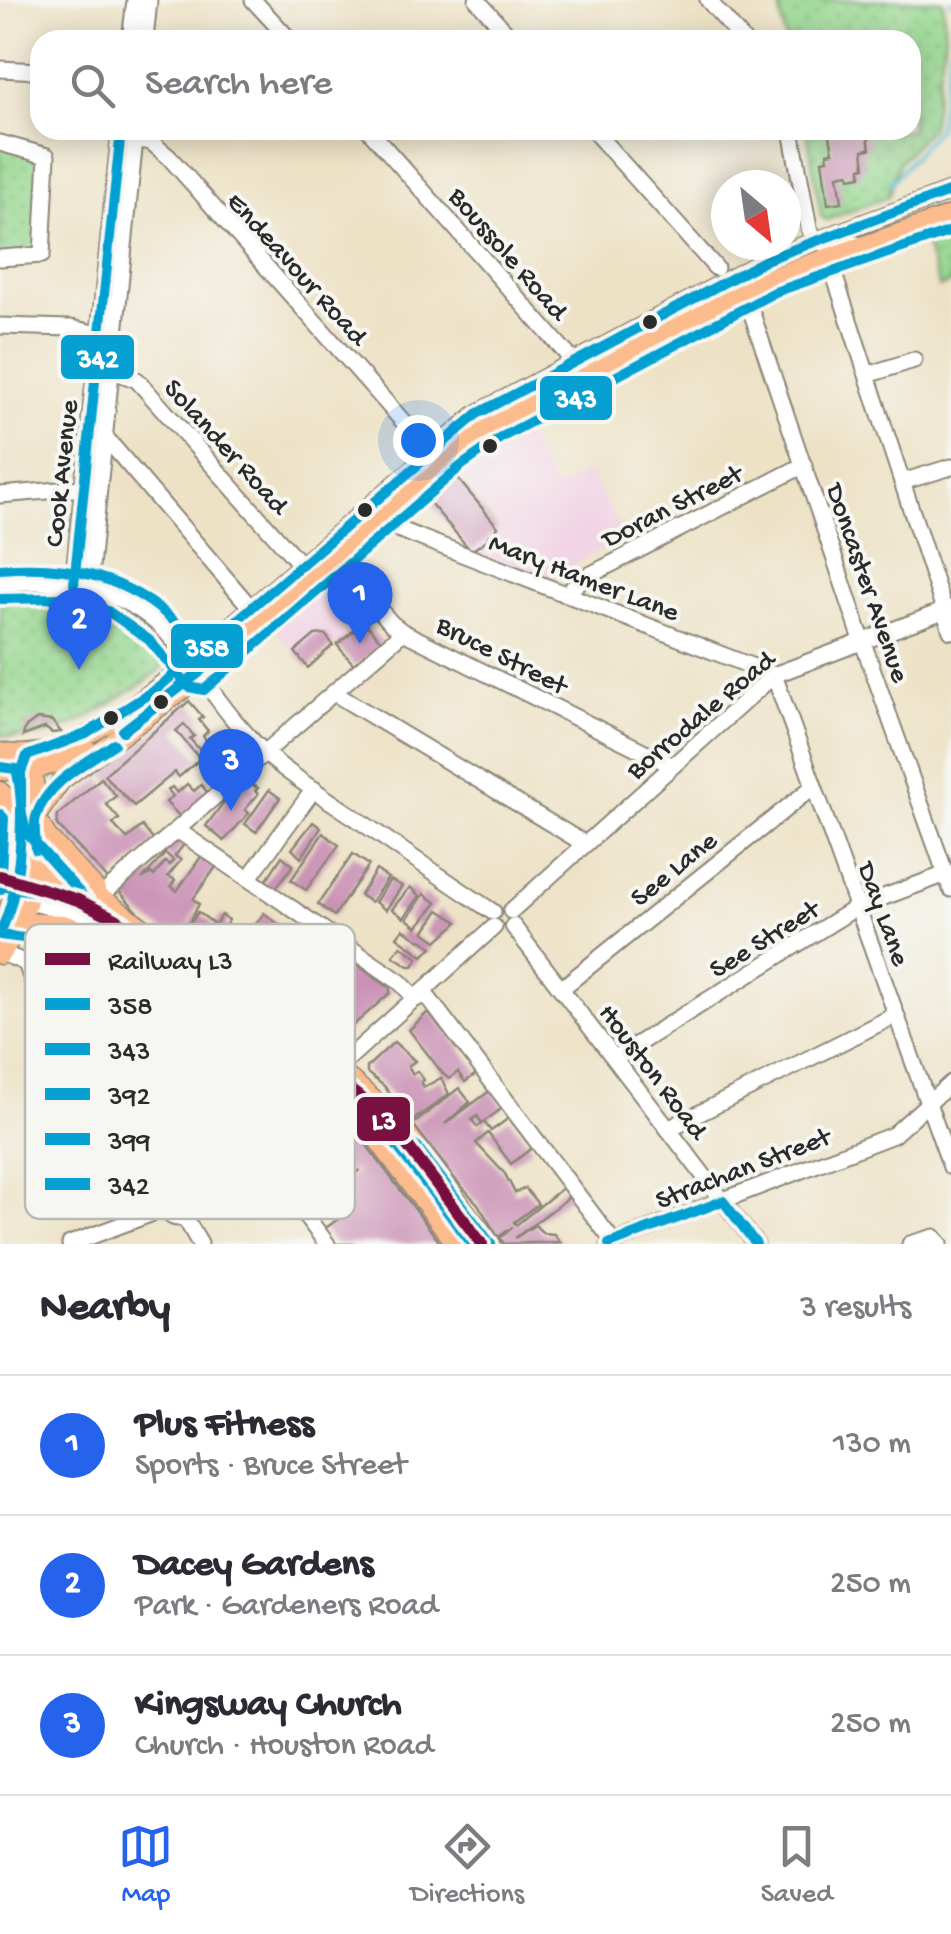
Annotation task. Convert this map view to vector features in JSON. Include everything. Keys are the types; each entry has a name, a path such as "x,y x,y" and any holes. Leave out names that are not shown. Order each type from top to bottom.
{"main road":[{"path":"36,869 24,819 27,767 46,752 114,719 194,669 251,608 477,414 768,260 951,192"},
{"path":"0,841 61,781 105,750 194,669 334,558 452,454 494,424 744,290 828,256 951,215"},
{"path":"0,771 105,750"},
{"path":"0,752 27,767"},
{"path":"0,791 105,899 136,924"},
{"path":"1,954 15,893 8,862 24,819"},
{"path":"8,862 36,869 105,899"},
{"path":"15,893 36,869"},
{"path":"355,1092 390,1112 491,1244"},
{"path":"355,1115 456,1244"}],"street":[{"path":"131,30 134,0"},
{"path":"146,30 150,0"},
{"path":"253,0 281,30"},
{"path":"477,0 504,30"},
{"path":"708,0 734,30"},
{"path":"0,69 30,70"},
{"name":"Cook Avenue","path":"81,584 82,488 98,334 126,140"},
{"name":"Cook Avenue","path":"81,584 105,437 127,140"},
{"name":"Endeavour Road","path":"145,140 168,158 430,452"},
{"name":"Boussole Road","path":"378,140 574,362"},
{"path":"602,140 716,268"},
{"path":"793,140 808,228 816,240 831,246 865,243"},
{"path":"0,143 47,156 42,254 0,258"},
{"path":"828,256 951,631"},
{"name":"Doncaster Avenue","path":"744,290 948,882"},
{"path":"0,326 71,328 98,334"},
{"path":"867,375 914,360"},
{"name":"Solander Road","path":"111,370 138,380 301,564"},
{"path":"105,437 251,608"},
{"name":"Doran Street","path":"566,594 582,579 804,464"},
{"path":"902,482 951,467"},
{"path":"0,494 82,488"},
{"name":"Mary Hamer Lane","path":"377,520 774,676"},
{"name":"Bruce Street","path":"334,558 403,632 671,766"},
{"path":"0,584 35,580 81,584 142,613 164,631 266,754 494,920"},
{"name":"Borrodale Road","path":"512,919 585,844 774,676 947,610"},
{"path":"105,899 138,864 403,632"},
{"name":"Day Lane","path":"774,676 951,1167"},
{"path":"334,693 585,844"},
{"name":"See Lane","path":"562,988 814,786"},
{"path":"251,874 314,790"},
{"path":"177,830 315,924"},
{"name":"See Street","path":"615,1058 857,908 948,882"},
{"path":"15,893 108,924"},
{"path":"355,1054 420,995 503,908 512,919"},
{"name":"Houston Road","path":"512,919 756,1244"},
{"path":"355,951 420,995 613,1243"},
{"path":"1,954 25,964"},
{"path":"668,1129 896,1015"},
{"name":"Strachan Street","path":"892,1134 951,1083"},
{"name":"Strachan Street","path":"613,1243 892,1134 929,1126 937,1128"},
{"path":"70,1244 88,1241 133,1219"},
{"path":"190,1219 200,1244"},
{"path":"307,1219 326,1244"},
{"path":"913,1243 934,1237 940,1244"}],"shaded area":[{"path":"520,425 554,489 590,472 625,538 544,580 471,551 500,524 454,471"},
{"path":"328,581 383,643 335,643 308,668 274,628"}],"green space":[{"path":"778,0 943,0 945,37 931,127 921,138 921,30 784,30"},
{"path":"809,140 919,140 899,162 888,197 826,220 821,216"},
{"path":"0,143 47,156 42,255 0,258"},
{"path":"951,229 951,283 939,287 924,239"},
{"path":"0,599 68,599 107,608 141,627 167,658 143,683 66,728 34,736 0,735"}],"building":[{"path":"831,140 869,140 870,149 863,150 865,167 861,168 861,176 838,175 842,202 828,204 822,160 833,152"},
{"path":"458,479 498,527 471,551 430,503"},
{"path":"364,622 383,643 356,667 337,645"},
{"path":"325,634 333,645 308,668 295,652 315,635"},
{"path":"189,701 203,717 199,720 208,731 203,736 210,745 202,752 190,739 194,736 184,724 176,731 200,759 179,777 175,772 134,806 104,775"},
{"path":"37,719 52,721 61,732 52,733 45,728 23,736 25,728"},
{"path":"101,778 116,796 106,804 119,819 113,824 127,839 142,826 155,842 110,881 57,825 58,815"},
{"path":"245,782 258,788 258,794 245,810 249,813 224,841 206,826 229,795"},
{"path":"187,784 194,791 201,785 209,794 180,817 166,802 173,796 168,790 172,787 177,793"},
{"path":"269,790 280,798 256,832 245,824"},
{"path":"313,822 321,828 301,858 292,849"},
{"path":"323,833 339,845 306,890 291,880"},
{"path":"176,837 185,843 175,856 181,860 168,876 175,880 171,886 177,891 203,854 218,864 193,899 199,904 188,924 154,924 117,889 160,851 164,855 142,879 151,873 154,876 165,862 170,865 173,860 162,850"},
{"path":"353,854 369,865 334,916 318,904"},
{"path":"282,856 293,865 274,891 263,885"},
{"path":"376,870 388,878 371,902 360,895"},
{"path":"390,880 402,886 386,910 375,902"},
{"path":"410,887 420,896 404,918 392,909"},
{"path":"424,894 437,903 417,927 407,919"},
{"path":"439,910 458,922 437,941 424,932"},
{"path":"198,912 212,924 190,924"},
{"path":"264,913 278,924 256,924"},
{"path":"222,915 229,920 226,924 215,924"},
{"path":"403,929 432,947 423,956 397,937"},
{"path":"401,946 418,958 413,966 393,956"},
{"path":"355,963 390,988 390,993 355,1024"},
{"path":"432,1012 479,1072 465,1082 458,1072 449,1079 443,1074 409,1030"},
{"path":"394,1042 415,1061 408,1066 424,1080 424,1087 441,1078 449,1094 411,1122 384,1086 367,1073 367,1067"},
{"path":"459,1088 470,1102 445,1124 491,1090 504,1107 482,1123 477,1116 472,1120 477,1127 484,1122 491,1131 509,1118 532,1148 511,1164 488,1133 476,1143 505,1174 515,1193 525,1188 538,1204 514,1222 516,1225 565,1186 572,1195 515,1238 535,1225 543,1233 554,1234 560,1242 504,1244 500,1238 513,1227 498,1237 478,1204 413,1124"},
{"path":"355,1130 441,1244 334,1244 323,1230 338,1219 355,1219"},
{"path":"438,1190 468,1230 463,1234 433,1194"}],"waterway":[{"path":"890,184 938,128 951,47"}],"rail line":[{"name":"L3","path":"0,876 78,900 123,924"},
{"name":"L3","path":"355,1094 397,1132 482,1244"}],"transit line":[{"name":"342","path":"74,584 120,140"},
{"name":"358","path":"0,933 17,874 21,772 27,756 86,734 158,688 477,414 768,259 951,191"},
{"name":"343","path":"1,599 60,598 108,611 149,640 189,687 204,690 461,466 502,437 775,292 951,231"},
{"name":"342","path":"0,569 50,568 118,584 160,609 194,644 204,664 199,673 123,731"},
{"name":"343","path":"123,731 222,654"},
{"name":"358","path":"36,850 35,821 49,794 69,774 114,744"},
{"name":"392","path":"0,767 16,769 28,835 99,914 113,924"},
{"name":"392","path":"0,814 4,818 0,890"},
{"name":"399","path":"0,886 63,896 126,924"},
{"name":"392","path":"0,935 25,938"},
{"name":"399","path":"355,1096 418,1148 491,1244"},
{"name":"392","path":"355,1104 379,1123 472,1244"},
{"name":"399","path":"609,1244 723,1201 756,1244"}],"place":[{"name":"Plus Fitness","path":"360,644"},
{"name":"Dacey Gardens","path":"79,670"},
{"name":"Kingsway Church","path":"231,811"}]}
